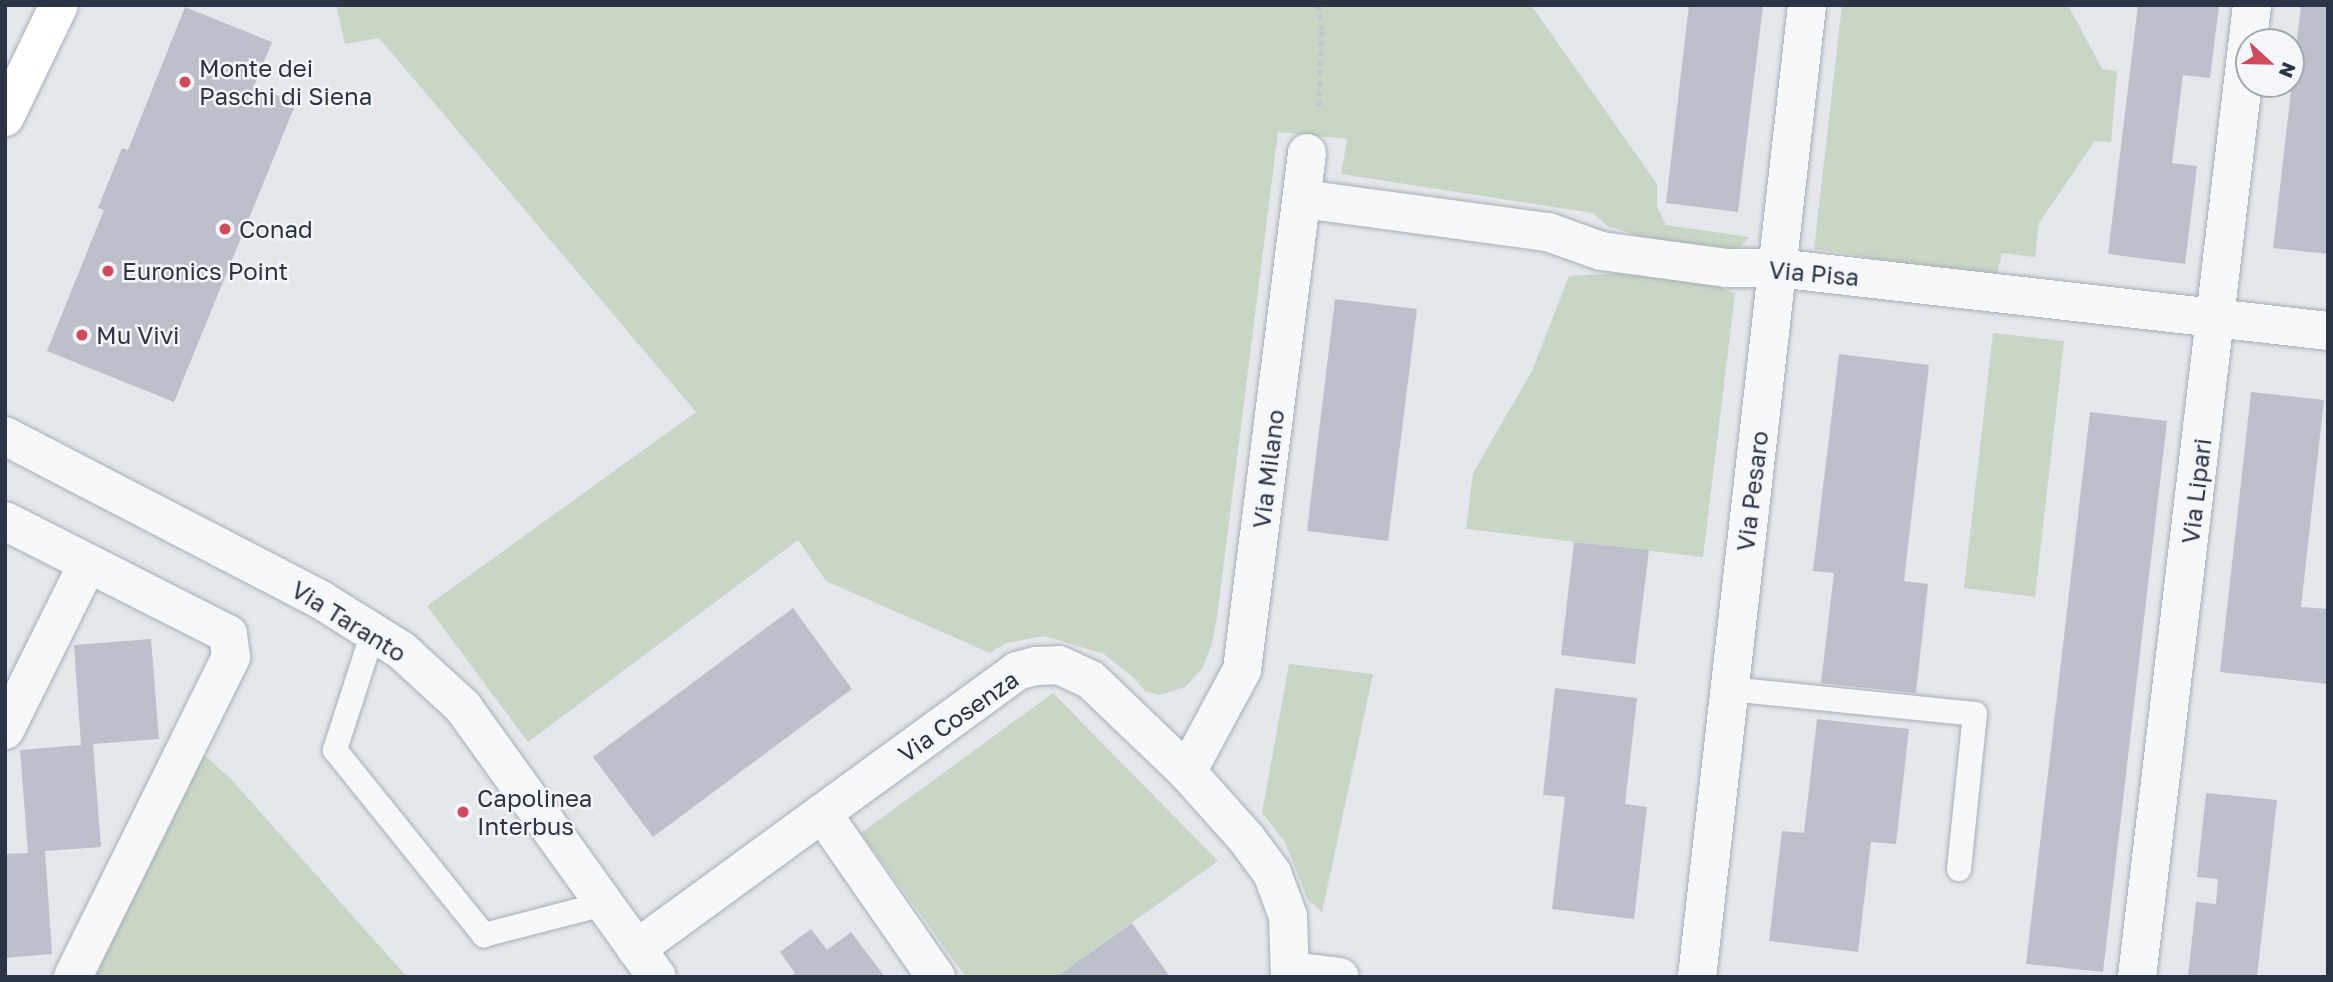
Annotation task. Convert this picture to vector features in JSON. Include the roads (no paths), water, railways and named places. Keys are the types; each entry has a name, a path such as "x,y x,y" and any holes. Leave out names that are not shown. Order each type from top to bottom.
{"street":[{"path":"5,117 59,5"},
{"name":"Via Pesaro","path":"1697,977 1807,5"},
{"name":"Via Lipari","path":"2137,977 2252,5"},
{"name":"Via Milano","path":"1187,772 1242,670 1307,153"},
{"name":"Via Pisa","path":"1303,199 1548,232 1601,251 1726,268 1777,268 2328,331"},
{"name":"Via Taranto","path":"5,436 321,600 401,650 463,708 647,963"},
{"path":"5,522 228,634 231,657 73,977"},
{"path":"5,730 88,563"},
{"name":"Via Cosenza","path":"647,963 822,813 1017,671 1036,666 1059,665 1091,680 1187,772 1246,838 1272,873 1287,916 1290,974"},
{"path":"822,813 936,977"},
{"path":"1290,974 1340,977"}],"lane":[{"path":"373,632 335,750 484,935 604,904"},
{"path":"1729,689 1975,714 1959,869"}],"place":[{"name":"Monte dei Paschi di Siena","path":"185,82"},
{"name":"Conad","path":"225,229"},
{"name":"Euronics Point","path":"108,271"},
{"name":"Mu Vivi","path":"82,335"},
{"name":"Capolinea Interbus","path":"463,812"}]}
